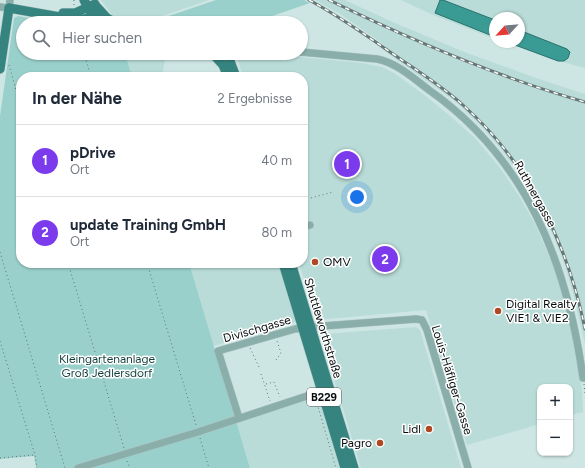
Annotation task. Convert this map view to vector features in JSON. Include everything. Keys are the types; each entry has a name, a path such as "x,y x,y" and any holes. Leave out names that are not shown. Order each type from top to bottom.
{"main road":[{"path":"0,66 6,5 58,16"},
{"path":"87,16 92,6"},
{"path":"92,6 98,16"},
{"path":"92,6 104,16"},
{"path":"218,60 226,72"},
{"path":"230,60 234,72"},
{"name":"Shuttleworthstraße","path":"286,268 354,468"},
{"name":"Shuttleworthstraße","path":"292,268 322,391 345,468"}],"street":[{"name":"Ruthnergasse","path":"308,53 377,59 388,62 455,109 478,131 513,175 532,206 540,224 566,290 583,364 584,378"},
{"name":"Louis-Häfliger-Gasse","path":"307,327 410,319 422,320 427,330 468,468"},
{"name":"Divischgasse","path":"239,418 218,351 307,327"},
{"path":"78,468 198,432 322,391"}],"path":[{"path":"74,0 75,4"},
{"path":"86,60 90,72"},
{"path":"0,66 8,65 16,91"},
{"path":"311,198 333,192"},
{"path":"0,252 65,468"},
{"path":"69,268 130,468"},
{"path":"149,268 209,468"},
{"path":"276,335 281,353 276,360"},
{"path":"0,340 37,468"},
{"path":"248,343 258,367"},
{"path":"261,374 266,384 272,407"},
{"path":"584,378 585,394"},
{"path":"266,384 274,382 282,404"},
{"path":"0,458 34,455"}],"shaded area":[{"path":"101,0 209,0 162,16 113,16"},
{"path":"315,0 345,0 467,53 585,94 585,344 565,265 553,235 530,191 502,150 482,127 455,101 383,50 386,46 340,14"},
{"path":"401,0 585,0 585,68 521,48 525,48 525,12 489,12 489,37 433,15"},
{"path":"440,0 443,0 489,18 489,35 435,13"},
{"path":"525,32 567,49 570,52 568,58 564,61 558,61 523,48 525,48"},
{"path":"308,58 362,63 382,67 394,73 450,116 476,139 500,168 519,196 535,224 557,274 571,324 582,392 583,412 573,414 573,384 537,384 537,425 467,445 426,310 317,320 301,268 308,268 308,72 242,72 238,60 308,60"},
{"path":"127,60 165,60 163,72 131,72"},
{"path":"190,268 280,268 296,322 213,346"},
{"path":"416,327 420,330 461,468 361,468 321,337 324,334"},
{"path":"320,396 342,468 250,468 236,421"}],"green space":[{"path":"216,0 304,0 310,3 272,16 169,16"},
{"name":"Kleingartenanlage Groß Jedlersdorf","path":"16,17 16,60 127,60 131,72 16,72 16,268 190,268 250,468 36,468 34,456 0,459 0,116 14,18"}],"railway":[{"path":"309,0 353,26 448,92 487,129 508,154 526,180 556,237 578,298 585,329"},
{"path":"329,0 455,57 519,81 585,102"}],"place":[{"name":"pDrive","path":"347,164"},
{"name":"update Training GmbH","path":"385,259"},
{"name":"OMV","path":"315,262"},
{"name":"Digital Realty VIE1 & VIE2","path":"498,311"},
{"name":"Lidl","path":"429,429"},
{"name":"Pagro","path":"380,443"}]}
